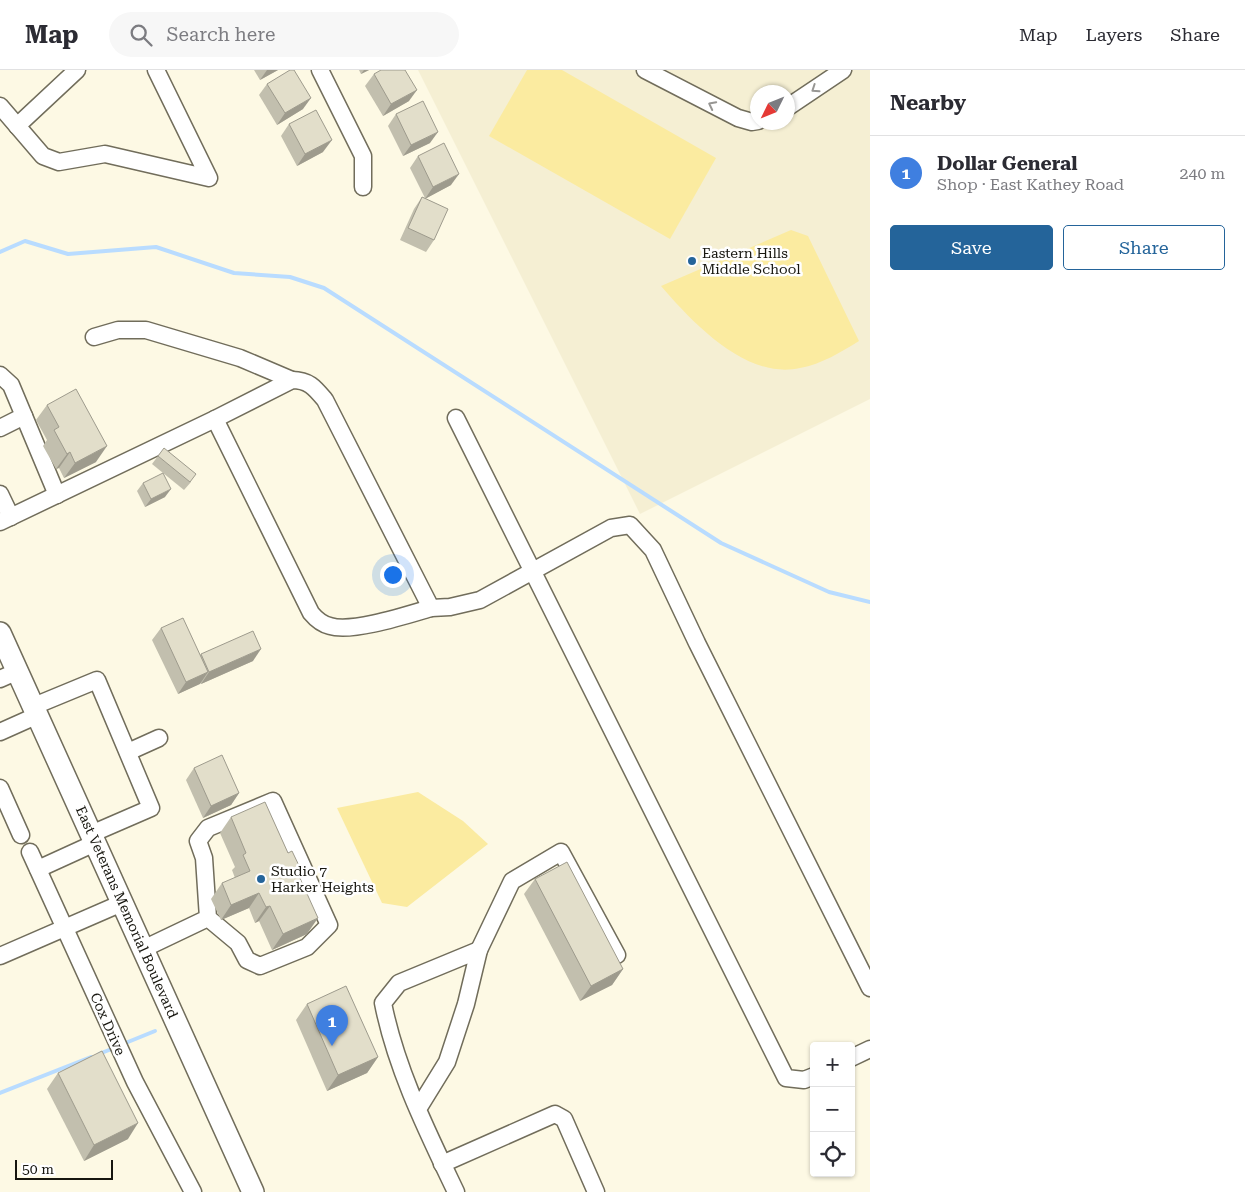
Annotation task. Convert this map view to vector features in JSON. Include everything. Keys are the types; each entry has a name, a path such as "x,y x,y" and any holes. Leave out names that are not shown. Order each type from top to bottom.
{"main road":[{"name":"East Veterans Memorial Boulevard","path":"3,645 9,675 36,710 253,1192"}],"street":[{"path":"17,126 77,70"},
{"path":"0,106 43,156 59,162 105,154 209,178 156,70"},
{"path":"320,70 363,156 362,187"},
{"path":"645,70 738,118 750,121"},
{"path":"795,102 843,70"},
{"path":"94,337 118,330 146,330 240,358 292,380 299,380 313,386 325,400 431,608"},
{"path":"0,376 11,385 57,495"},
{"path":"0,494 5,519 215,419 292,380"},
{"path":"0,428 24,416"},
{"path":"456,418 786,1078 804,1080 810,1078"},
{"path":"215,419 310,613 319,622 333,627 348,628 431,608 450,607 480,600 611,528 630,525 653,550 697,643 870,988"},
{"path":"0,732 36,710 97,680 151,808 38,869"},
{"path":"128,752 159,738"},
{"path":"0,788 21,835"},
{"path":"273,801 329,925 307,947 260,966 247,960 238,943 208,918 204,858 198,840 208,828 273,801"},
{"name":"Cox Drive","path":"30,852 135,1082 193,1192"},
{"path":"418,1109 447,1062 466,1004 479,950 512,881 561,852 617,955"},
{"path":"0,956 122,903"},
{"path":"143,949 208,918"},
{"path":"456,1192 418,1109 389,1035 383,1003 399,983 479,950"},
{"path":"855,1056 870,1050"},
{"path":"442,1164 555,1114 564,1119 590,1190"}],"shaded area":[{"name":"Eastern Hills Middle School","path":"418,70 870,70 870,399 640,514"},
{"path":"527,70 562,70 716,158 670,239 489,136"},
{"path":"791,230 808,236 859,341 824,361 800,368 780,369 760,365 741,357 705,331 661,286"},
{"path":"418,792 463,821 488,844 407,907 382,903 337,808"}],"building":[{"path":"290,70 294,70 311,98 285,113 267,84"},
{"path":"381,70 405,70 417,90 391,104 374,74"},
{"path":"423,101 438,132 411,145 396,114"},
{"path":"316,110 332,140 305,154 289,124"},
{"path":"444,143 459,174 433,187 418,156"},
{"path":"422,197 448,209 434,240 408,228"},
{"path":"76,389 107,446 75,463 70,452 67,454 54,430 59,427 47,405"},
{"path":"164,448 196,474 190,482 158,456"},
{"path":"163,473 171,489 151,499 143,483"},
{"path":"183,618 208,672 186,682 161,628"},
{"path":"253,631 261,649 209,672 201,654"},
{"path":"222,755 239,793 211,806 194,768"},
{"path":"265,802 288,853 292,851 303,874 299,876 318,918 283,934 270,906 266,907 259,893 231,905 222,883 250,871 243,855 246,853 231,817"},
{"path":"567,862 623,969 591,986 535,879"},
{"path":"346,986 378,1057 338,1075 307,1004"},
{"path":"102,1051 138,1123 94,1145 58,1073"}],"waterway":[{"path":"0,252 25,241 68,254 156,247 234,273 290,277 324,288 721,543 829,592 870,602"},
{"path":"123,1044 155,1031"},
{"path":"99,1054 114,1048"},
{"path":"0,1093 91,1057"}],"place":[{"name":"Eastern Hills Middle School","path":"692,261"},
{"name":"Studio 7 Harker Heights","path":"261,879"},
{"name":"Dollar General","path":"332,1046"}]}
